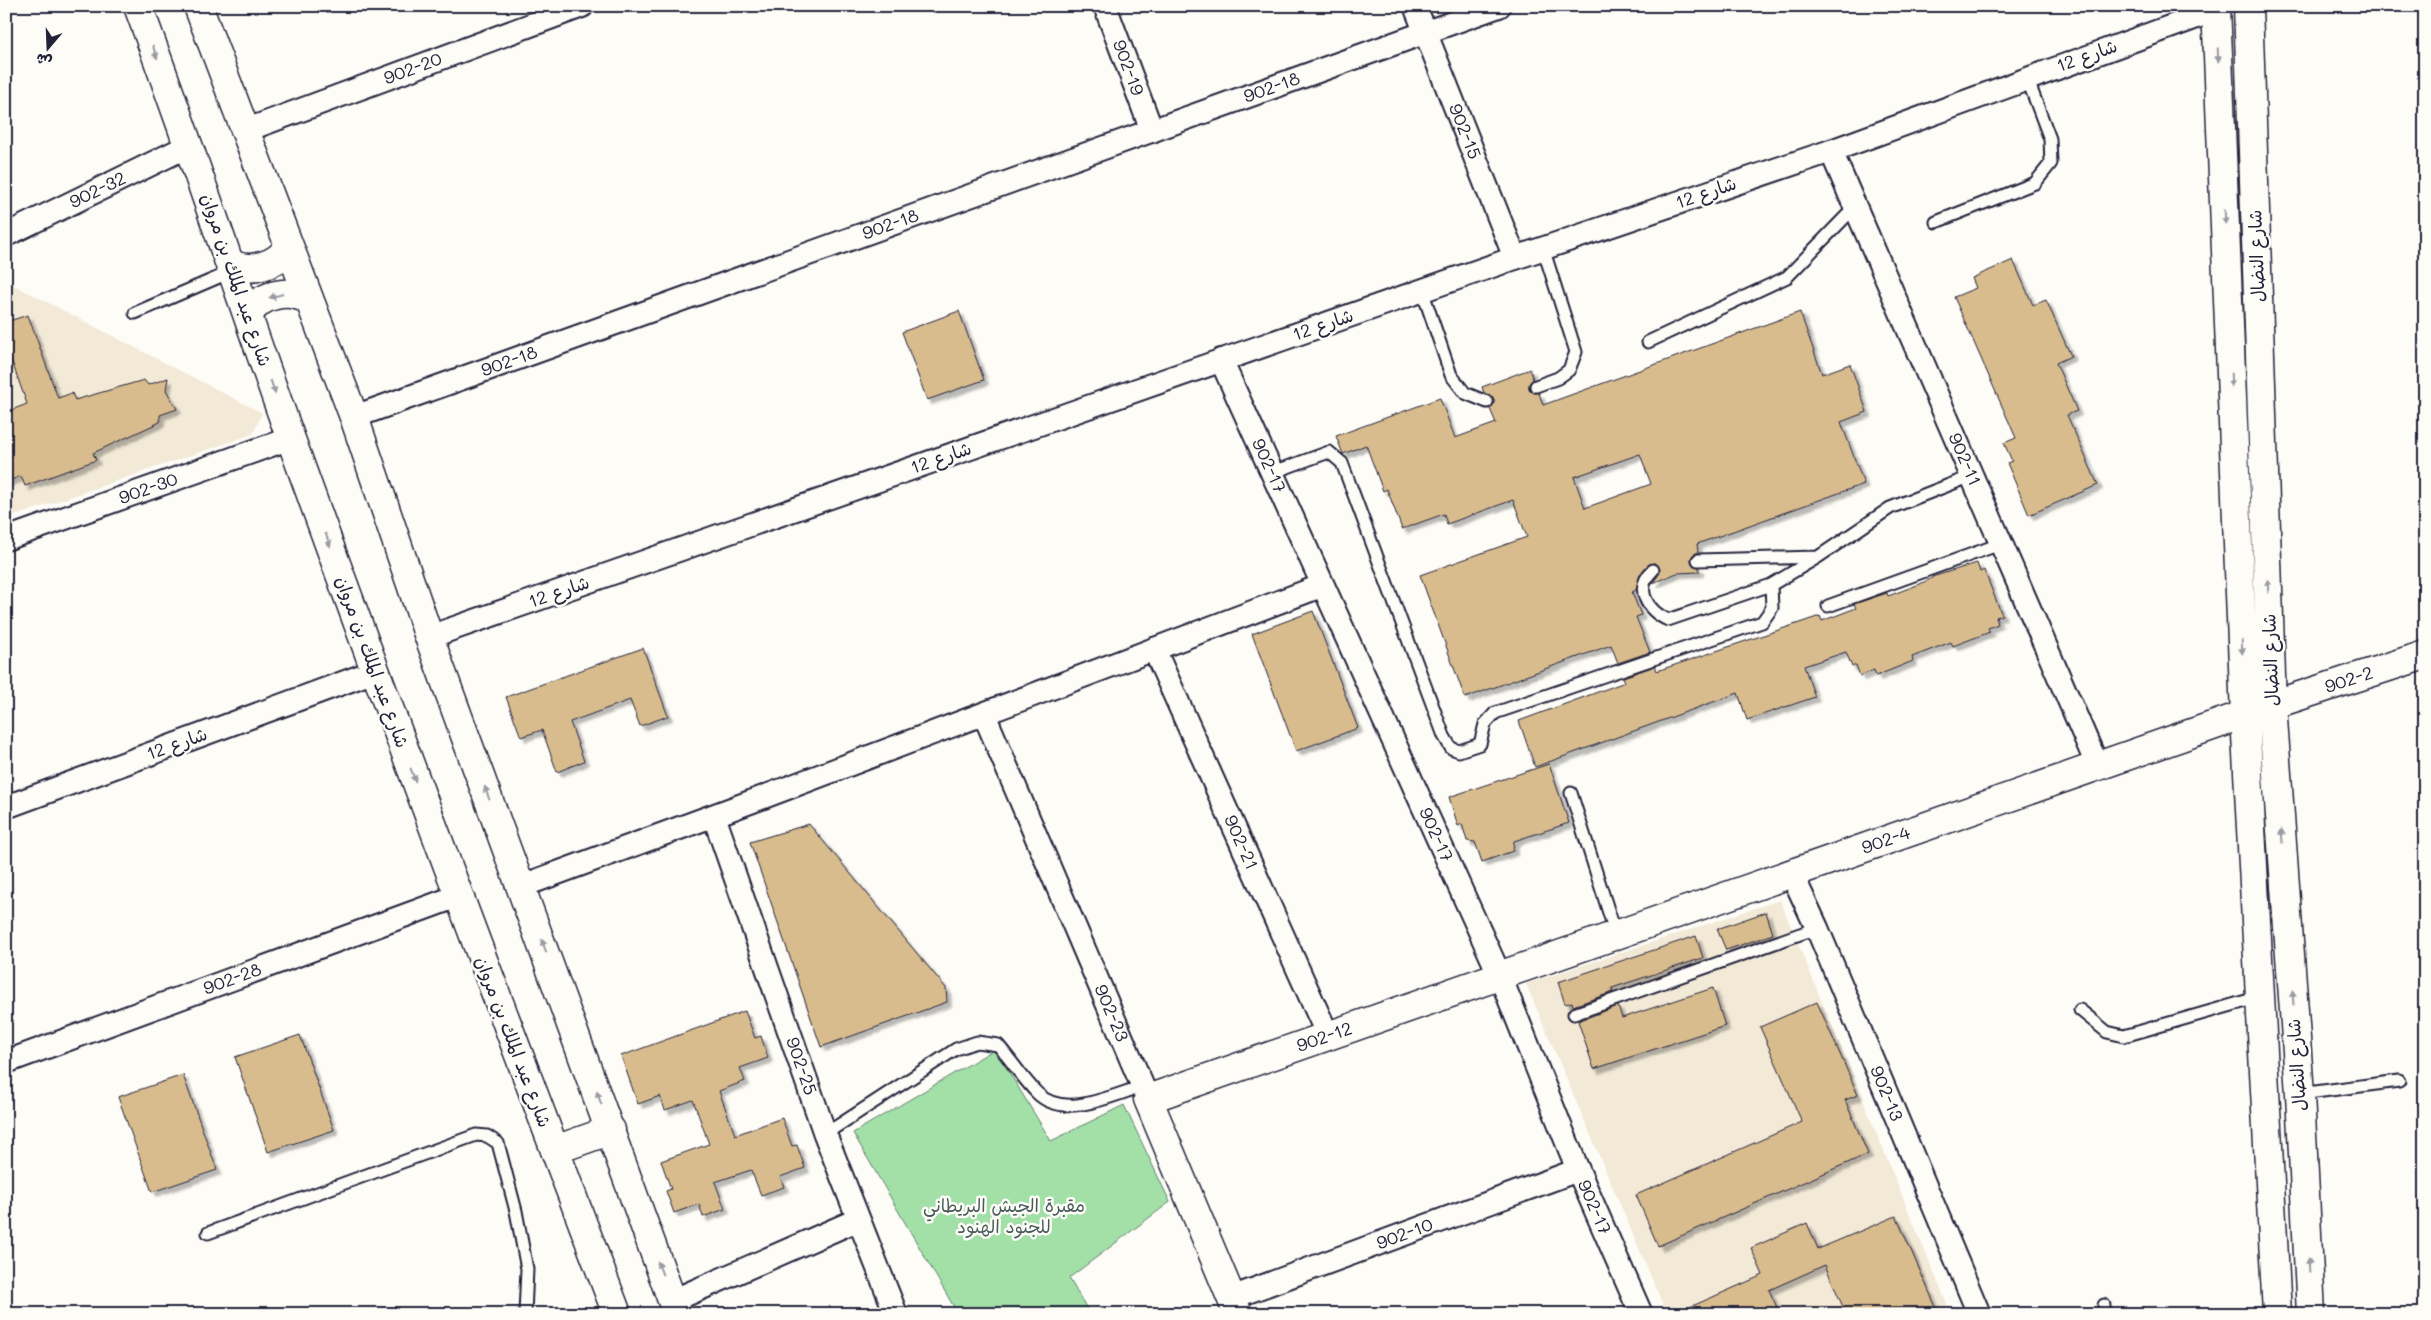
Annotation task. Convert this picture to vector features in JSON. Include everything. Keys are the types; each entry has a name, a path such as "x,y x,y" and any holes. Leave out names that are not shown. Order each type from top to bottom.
{"street":[{"name":"شارع عبد الملك بن مروان","path":"138,6 190,145 291,438 375,671 458,896 617,1314"},
{"path":"198,6 354,417 430,637 674,1307 858,1220"},
{"name":"902-20","path":"244,131 582,6"},
{"name":"902-19","path":"1105,6 1152,131"},
{"name":"902-15","path":"1415,6 1427,32 1515,258"},
{"name":"902-18","path":"354,417 1499,6"},
{"name":"شارع النضال","path":"2248,6 2272,705 2300,1094 2311,1314"},
{"name":"شارع النضال","path":"2216,8 2245,716 2277,1314"},
{"name":"شارع 12","path":"430,637 1422,290 1831,151 2216,8"},
{"name":"902-32","path":"6,235 190,145"},
{"name":"902-11","path":"1831,151 1972,476 2003,542 2098,767"},
{"path":"232,267 245,268 263,265 284,253 288,246"},
{"path":"249,317 253,308 258,304 280,295 297,294 309,301"},
{"name":"902-17","path":"1221,360 1500,976 1578,1170 1641,1314"},
{"name":"902-30","path":"6,539 291,438"},
{"path":"522,886 714,816 1322,586"},
{"name":"902-21","path":"1154,649 1328,1036"},
{"name":"902-2","path":"2272,705 2425,654"},
{"name":"شارع 12","path":"6,807 375,671"},
{"name":"902-4","path":"1500,976 2272,705"},
{"name":"902-23","path":"984,714 1146,1092 1234,1306"},
{"name":"902-25","path":"714,816 825,1134 896,1314"},
{"name":"902-13","path":"1792,874 1817,928 1979,1314"},
{"name":"902-28","path":"6,1062 458,896"},
{"name":"902-12","path":"1146,1092 1328,1036 1500,976"},
{"path":"555,1150 611,1130"},
{"name":"902-10","path":"1234,1306 1578,1170"}],"lane":[{"path":"1936,222 2035,183 2052,163 2050,139 2027,78"},
{"path":"1648,342 1787,277 1855,207"},
{"path":"1536,386 1558,378 1569,370 1576,352 1544,248"},
{"path":"135,313 232,267"},
{"path":"1422,290 1451,375 1465,393 1487,402"},
{"path":"1271,473 1330,452 1342,463 1444,736 1451,748 1459,751 1480,744 1485,724 1495,713 1762,622 1772,608 1771,585"},
{"path":"1653,570 1645,583 1644,594 1649,606 1657,615 1668,620 1771,585 1818,557 1890,508 1972,476"},
{"path":"1828,606 2003,542"},
{"path":"1698,560 1818,557"},
{"path":"1571,793 1616,936"},
{"path":"1574,1014 1817,928"},
{"path":"2080,1010 2107,1032 2124,1036 2260,997"},
{"path":"825,1134 956,1049 977,1042 998,1045 1038,1094 1056,1104 1074,1106 1146,1092"},
{"path":"2300,1094 2399,1080"},
{"path":"208,1233 476,1135 487,1136 498,1143 516,1211 527,1269 525,1314"}],"shaded area":[{"path":"6,281 262,413 253,434 6,519"},
{"path":"1780,900 1951,1314 1667,1314 1526,984"}],"green space":[{"name":"مقبرة الجيش البريطاني للجنود الهنود","path":"995,1049 1051,1141 1124,1105 1170,1202 1069,1278 1090,1314 958,1314 853,1133"}],"building":[{"path":"2013,260 2033,305 2046,300 2071,356 2056,363 2077,411 2067,415 2098,485 2029,515 2007,463 2012,461 2004,443 2016,438 1954,297 1976,288 1972,278"},
{"path":"959,311 984,380 927,400 902,332"},
{"path":"1800,312 1822,374 1850,364 1867,412 1841,422 1864,484 1697,544 1698,552 1692,556 1691,561 1694,566 1699,567 1699,572 1677,573 1653,583 1659,574 1660,568 1655,563 1648,565 1640,574 1636,590 1632,592 1641,615 1636,617 1650,652 1618,663 1611,645 1465,698 1420,575 1527,537 1513,500 1447,524 1444,514 1402,529 1387,489 1383,491 1366,445 1343,454 1336,436 1440,398 1455,438 1496,423 1490,409 1494,401 1493,397 1484,393 1482,387 1530,369 1533,379 1529,384 1529,389 1534,393 1539,393 1543,405","holes":["1640,454 1651,484 1585,508 1574,477"]},
{"path":"28,315 58,398 72,393 75,400 144,380 148,385 168,378 166,390 177,409 160,415 160,422 93,453 96,460 25,486 21,476 6,482 6,412 27,404 6,345 6,322"},
{"path":"1977,563 1980,572 1984,570 2002,615 1996,617 1998,624 1988,628 1990,632 1953,646 1951,642 1912,657 1913,661 1876,676 1874,670 1860,676 1856,665 1852,667 1846,652 1804,666 1815,697 1747,720 1738,693 1535,767 1519,721 1625,682 1623,677 1655,666 1657,671 1820,616 1822,621 1856,608 1854,604 1887,593 1888,596 1920,584 1932,577"},
{"path":"1313,611 1358,728 1296,751 1252,634"},
{"path":"643,648 668,716 640,726 630,700 570,722 584,761 557,772 542,730 521,737 506,697"},
{"path":"1549,764 1569,823 1514,841 1513,851 1482,862 1475,842 1467,841 1462,824 1458,826 1449,797"},
{"path":"809,824 946,988 947,1002 821,1047 750,842"},
{"path":"1766,912 1773,934 1726,950 1717,929"},
{"path":"1696,936 1703,958 1612,988 1613,992 1573,1006 1572,1002 1565,1004 1558,982"},
{"path":"1713,988 1725,1026 1594,1069 1578,1021 1618,1006 1622,1018"},
{"path":"1817,1002 1858,1095 1845,1100 1868,1154 1658,1246 1636,1195 1802,1122 1760,1027"},
{"path":"745,1011 755,1038 761,1036 768,1058 740,1068 745,1081 719,1091 735,1135 782,1118 792,1146 797,1145 805,1168 780,1177 784,1187 761,1195 751,1170 715,1182 725,1209 703,1217 699,1204 674,1213 666,1191 671,1189 661,1161 709,1144 693,1100 665,1110 660,1096 638,1104 621,1056"},
{"path":"300,1035 334,1130 268,1152 235,1057"},
{"path":"183,1075 217,1170 152,1192 118,1097"},
{"path":"1896,1216 1939,1314 1846,1314 1825,1265 1769,1290 1780,1314 1674,1314 1763,1275 1751,1248 1807,1223 1818,1249"}]}
